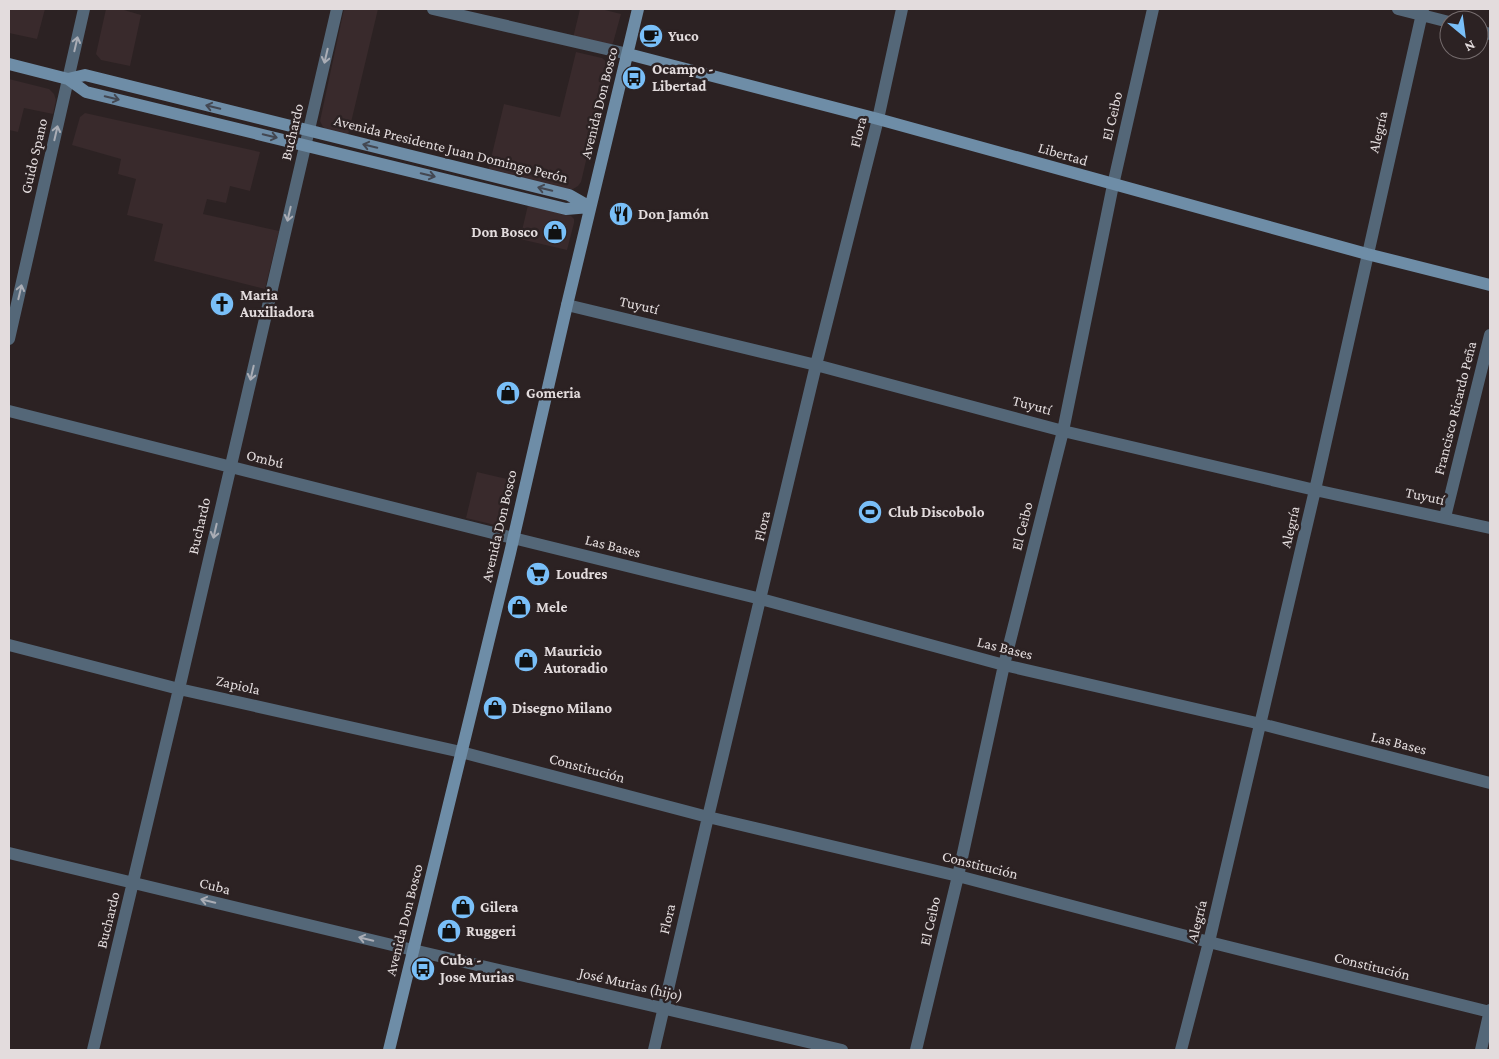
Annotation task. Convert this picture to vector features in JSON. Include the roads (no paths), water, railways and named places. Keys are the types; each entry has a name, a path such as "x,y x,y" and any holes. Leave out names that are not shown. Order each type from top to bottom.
{"main road":[{"name":"Avenida Don Bosco","path":"389,1050 638,9"},
{"name":"Libertad","path":"628,54 878,119 1113,185 1490,285"},
{"name":"Avenida Presidente Juan Domingo Perón","path":"9,64 68,79 86,92 566,209 590,207"},
{"name":"Avenida Presidente Juan Domingo Perón","path":"68,79 85,75 569,195 590,207"}],"street":[{"name":"Guido Spano","path":"9,339 84,9"},
{"name":"Buchardo","path":"93,1050 134,883 229,467 337,9"},
{"path":"433,9 628,54"},
{"name":"Flora","path":"654,1050 816,364 878,119 902,9"},
{"name":"El Ceibo","path":"916,1050 958,876 1004,665 1063,431 1113,185 1153,9"},
{"path":"1398,9 1422,12 1439,18"},
{"name":"Alegría","path":"1181,1050 1261,724 1422,12"},
{"name":"Tuyutí","path":"567,305 816,364 1063,431 1315,490 1490,528"},
{"name":"Francisco Ricardo Peña","path":"1444,517 1490,335"},
{"name":"Ombú","path":"9,411 513,538"},
{"name":"Las Bases","path":"513,538 761,599 1004,665 1261,724 1490,783"},
{"name":"Zapiola","path":"9,645 179,689 461,752"},
{"name":"Constitución","path":"461,752 708,817 958,876 1209,942 1490,1011"},
{"name":"Cuba","path":"9,853 413,950"},
{"name":"José Murias (hijo)","path":"413,950 842,1050"},
{"path":"1482,1050 1490,1011"}],"place":[{"name":"Yuco","path":"651,36"},
{"name":"Ocampo - Libertad","path":"634,78"},
{"name":"Don Jamón","path":"621,214"},
{"name":"Don Bosco","path":"555,232"},
{"name":"Maria Auxiliadora","path":"222,304"},
{"name":"Gomeria","path":"508,393"},
{"name":"Club Discobolo","path":"870,512"},
{"name":"Loudres","path":"538,574"},
{"name":"Mele","path":"519,607"},
{"name":"Mauricio Autoradio","path":"526,660"},
{"name":"Disegno Milano","path":"495,708"},
{"name":"Gilera","path":"463,907"},
{"name":"Ruggeri","path":"449,931"},
{"name":"Cuba - Jose Murias","path":"423,969"}]}
